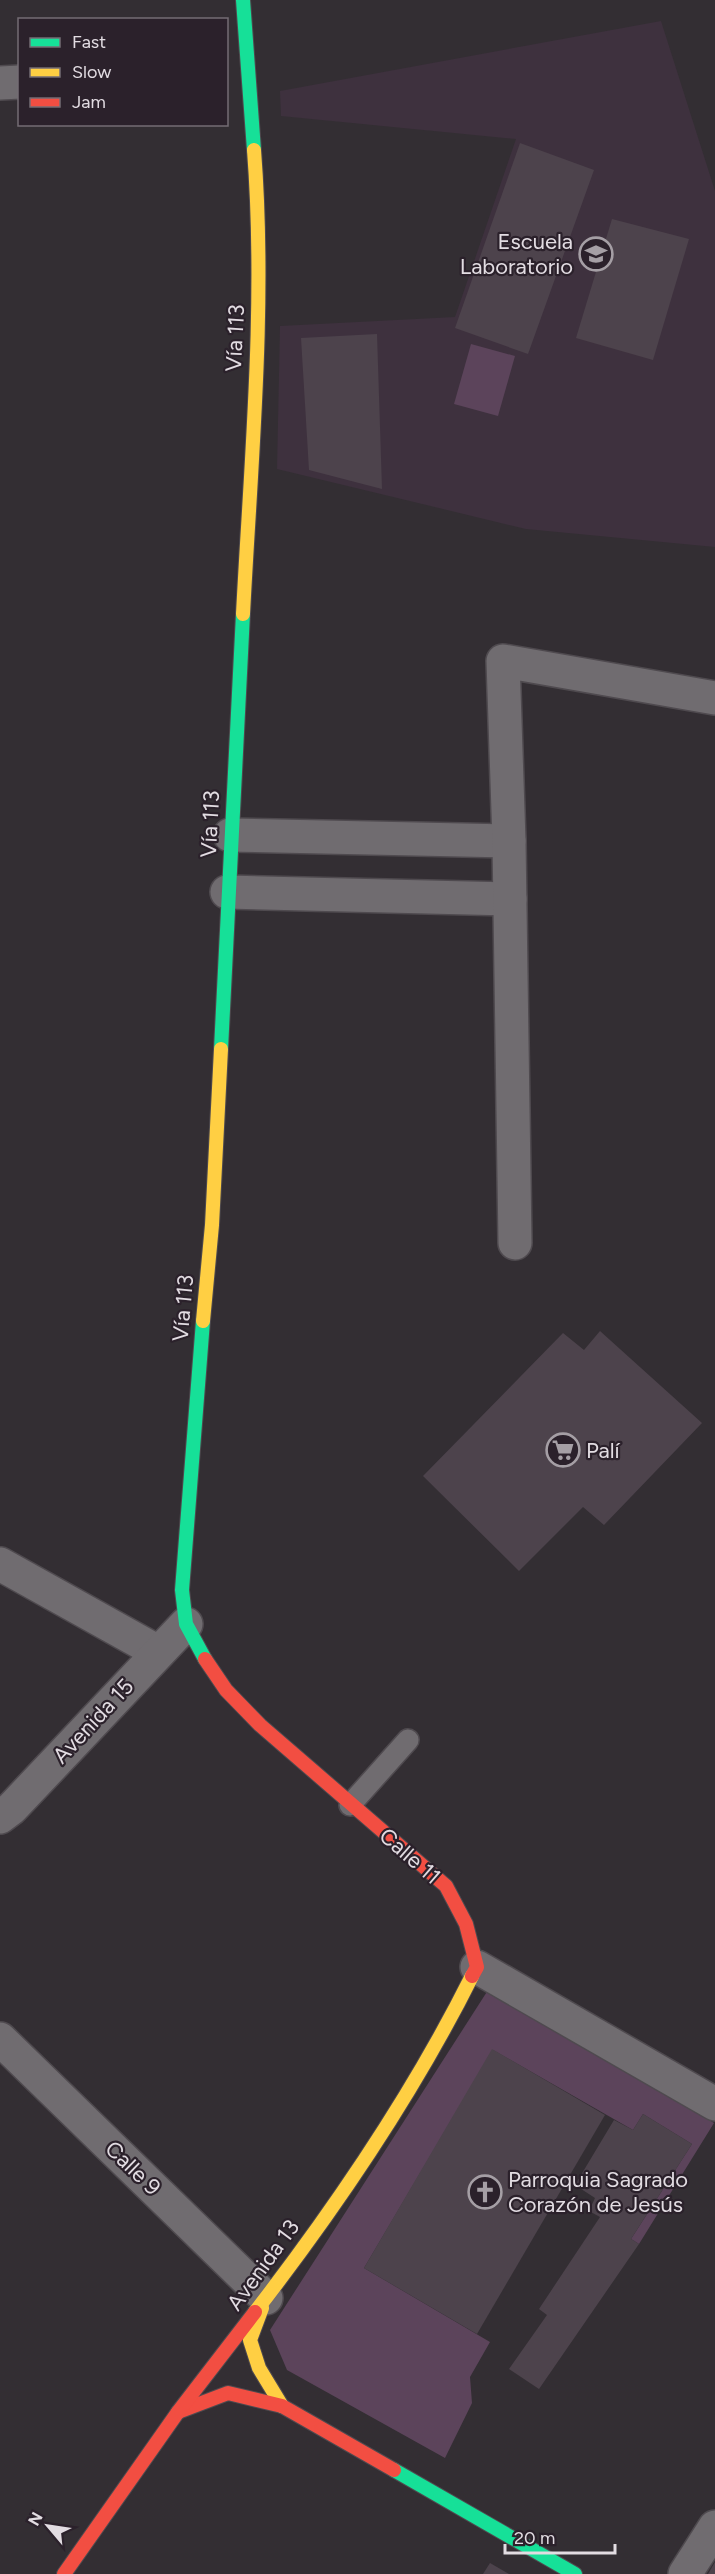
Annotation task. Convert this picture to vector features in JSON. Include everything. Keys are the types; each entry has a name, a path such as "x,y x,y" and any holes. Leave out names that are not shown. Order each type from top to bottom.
{"main road":[{"name":"Vía 113","path":"191,1635 182,1590 184,1530 212,1225 258,314 260,227 243,0"},
{"name":"Calle 11","path":"191,1635 226,1690 260,1725 446,1886 466,1924 477,1968"},
{"name":"Avenida 13","path":"64,2574 178,2412 266,2298 376,2145 442,2036 477,1968"},
{"path":"266,2298 250,2340 259,2368 282,2406"},
{"path":"178,2412 228,2393 282,2406 575,2574"}],"street":[{"path":"0,82 18,82"},
{"path":"515,1243 509,841 503,661 715,698"},
{"path":"230,835 509,841"},
{"path":"228,892 510,899"},
{"path":"0,1564 158,1652"},
{"name":"Avenida 15","path":"0,1817 12,1808 158,1652 191,1635"},
{"path":"477,1968 715,2104"},
{"name":"Calle 9","path":"0,2038 266,2298"},
{"path":"685,2574 715,2527"}],"lane":[{"path":"350,1805 408,1740"}],"shaded area":[{"name":"Escuela Laboratorio","path":"661,21 715,191 715,547 526,529 277,469 280,326 455,317 516,139 281,116 280,91"},
{"path":"471,344 515,356 498,416 454,404"},
{"path":"490,1987 714,2123 639,2244 631,2239 692,2144 643,2114 633,2130 493,2050 364,2268 490,2342 470,2377 472,2403 445,2458 287,2370 270,2330"}],"building":[{"path":"520,143 594,170 528,354 455,328"},
{"path":"612,219 689,239 653,360 576,338"},
{"path":"377,334 382,489 309,470 301,338"},
{"name":"Palí","path":"600,1331 702,1423 604,1525 583,1507 519,1571 423,1476 563,1333 584,1350"},
{"name":"Parroquia Sagrado Corazón de Jesús","path":"492,2049 605,2115 477,2334 364,2268"},
{"path":"643,2114 692,2144 631,2239 639,2244 539,2389 509,2369 547,2315 539,2309 600,2217 589,2211 595,2198 575,2185 614,2120 633,2130"},
{"path":"715,2562 715,2574 708,2574"},
{"path":"490,2563 509,2574 483,2574"}],"traffic: fast":[{"path":"243,0 254,150"},
{"path":"221,1049 243,614"},
{"path":"203,1321 182,1590 186,1624 205,1659"},
{"path":"394,2470 575,2574"}],"traffic: slow":[{"path":"243,614 258,324 254,150"},
{"path":"203,1321 212,1225 221,1049"},
{"path":"255,2312 315,2232 372,2149 449,2021 472,1976"},
{"path":"262,2308 250,2340 259,2368 282,2406"}],"traffic: jam":[{"path":"205,1659 226,1690 260,1725 446,1886 466,1924 477,1967 472,1976"},
{"path":"64,2574 178,2412 255,2312"},
{"path":"178,2412 228,2393 282,2406 394,2470"}],"place":[{"name":"Escuela Laboratorio","path":"596,254"},
{"name":"Palí","path":"563,1450"},
{"name":"Parroquia Sagrado Corazón de Jesús","path":"485,2192"}]}
